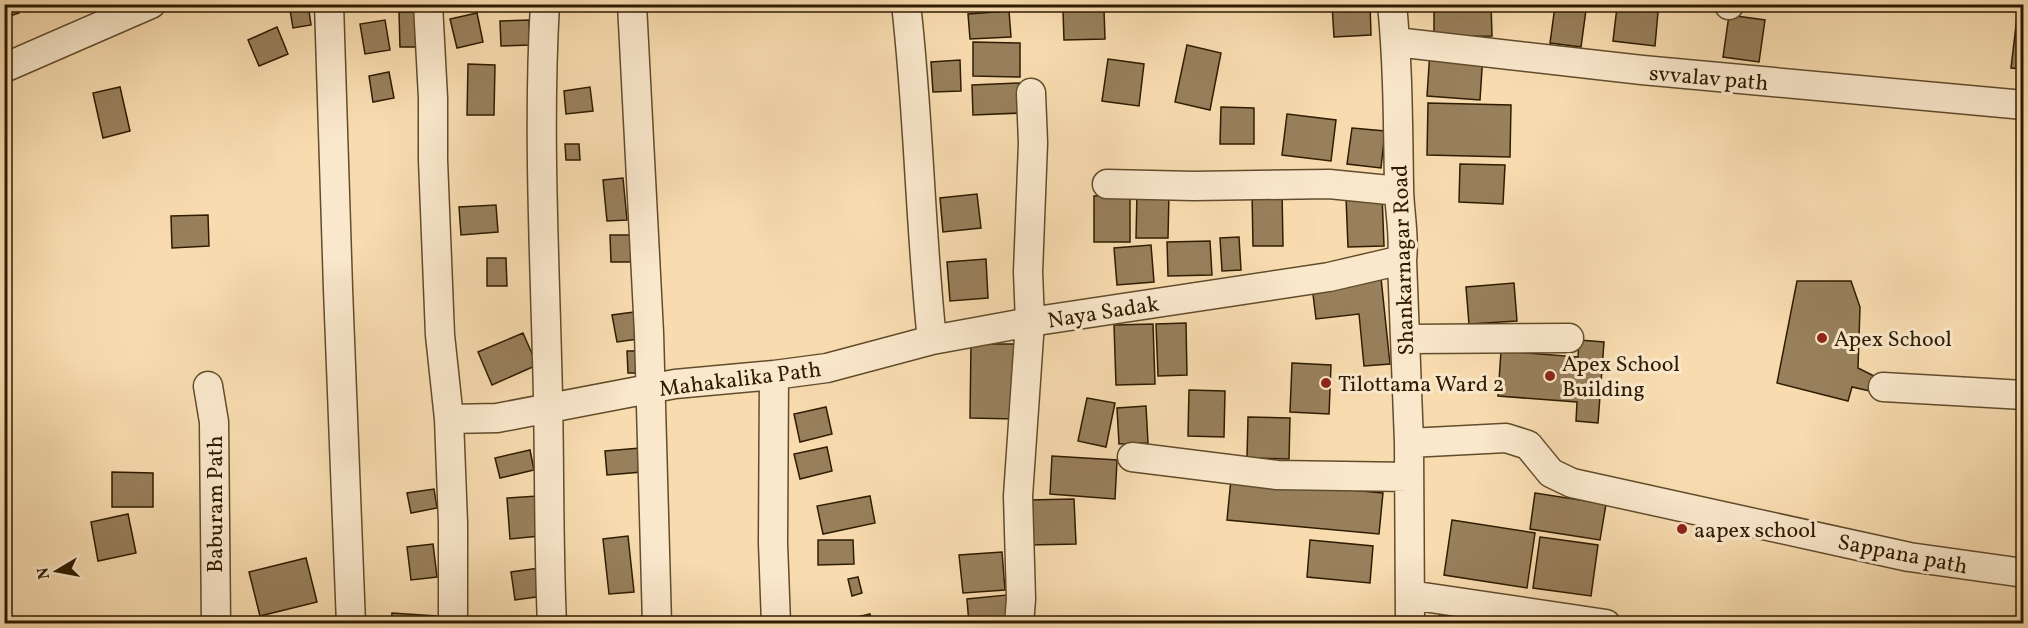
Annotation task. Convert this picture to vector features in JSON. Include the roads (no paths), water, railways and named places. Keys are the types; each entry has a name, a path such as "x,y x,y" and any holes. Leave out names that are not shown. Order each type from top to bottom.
{"street":[{"path":"4,68 151,4"},
{"path":"330,4 351,624"},
{"path":"428,4 440,334 448,419 453,523 453,624"},
{"path":"545,4 541,65 549,408 549,569 552,624"},
{"path":"632,4 650,389 657,624"},
{"path":"906,4 925,277 932,340"},
{"name":"Shankarnagar Road","path":"1392,4 1396,42 1399,190 1404,240 1402,260 1409,443 1410,624"},
{"name":"svvalav path","path":"1396,42 1641,70 2024,105"},
{"path":"1030,322 1028,272 1033,143 1031,93"},
{"path":"1107,184 1194,186 1329,184 1399,190"},
{"name":"Naya Sadak","path":"1019,624 1021,599 1018,496 1030,322 1329,278 1402,260"},
{"name":"Mahakalika Path","path":"448,419 497,418 675,384 827,368 932,340 1030,322"},
{"path":"1406,339 1569,338"},
{"path":"774,375 773,543 776,624"},
{"name":"Baburam Path","path":"208,386 214,422 216,624"},
{"path":"1883,387 2024,395"},
{"name":"Sappana path","path":"1409,443 1506,438 1528,445 1551,473 1572,483 1909,557 2024,573"},
{"path":"1132,457 1277,475 1409,477"},
{"path":"1410,595 1606,624"}],"place":[{"name":"Apex School","path":"1822,338"},
{"name":"Apex School Building","path":"1550,376"},
{"name":"Tilottama Ward 2","path":"1326,383"},
{"name":"aapex school","path":"1682,529"}]}
